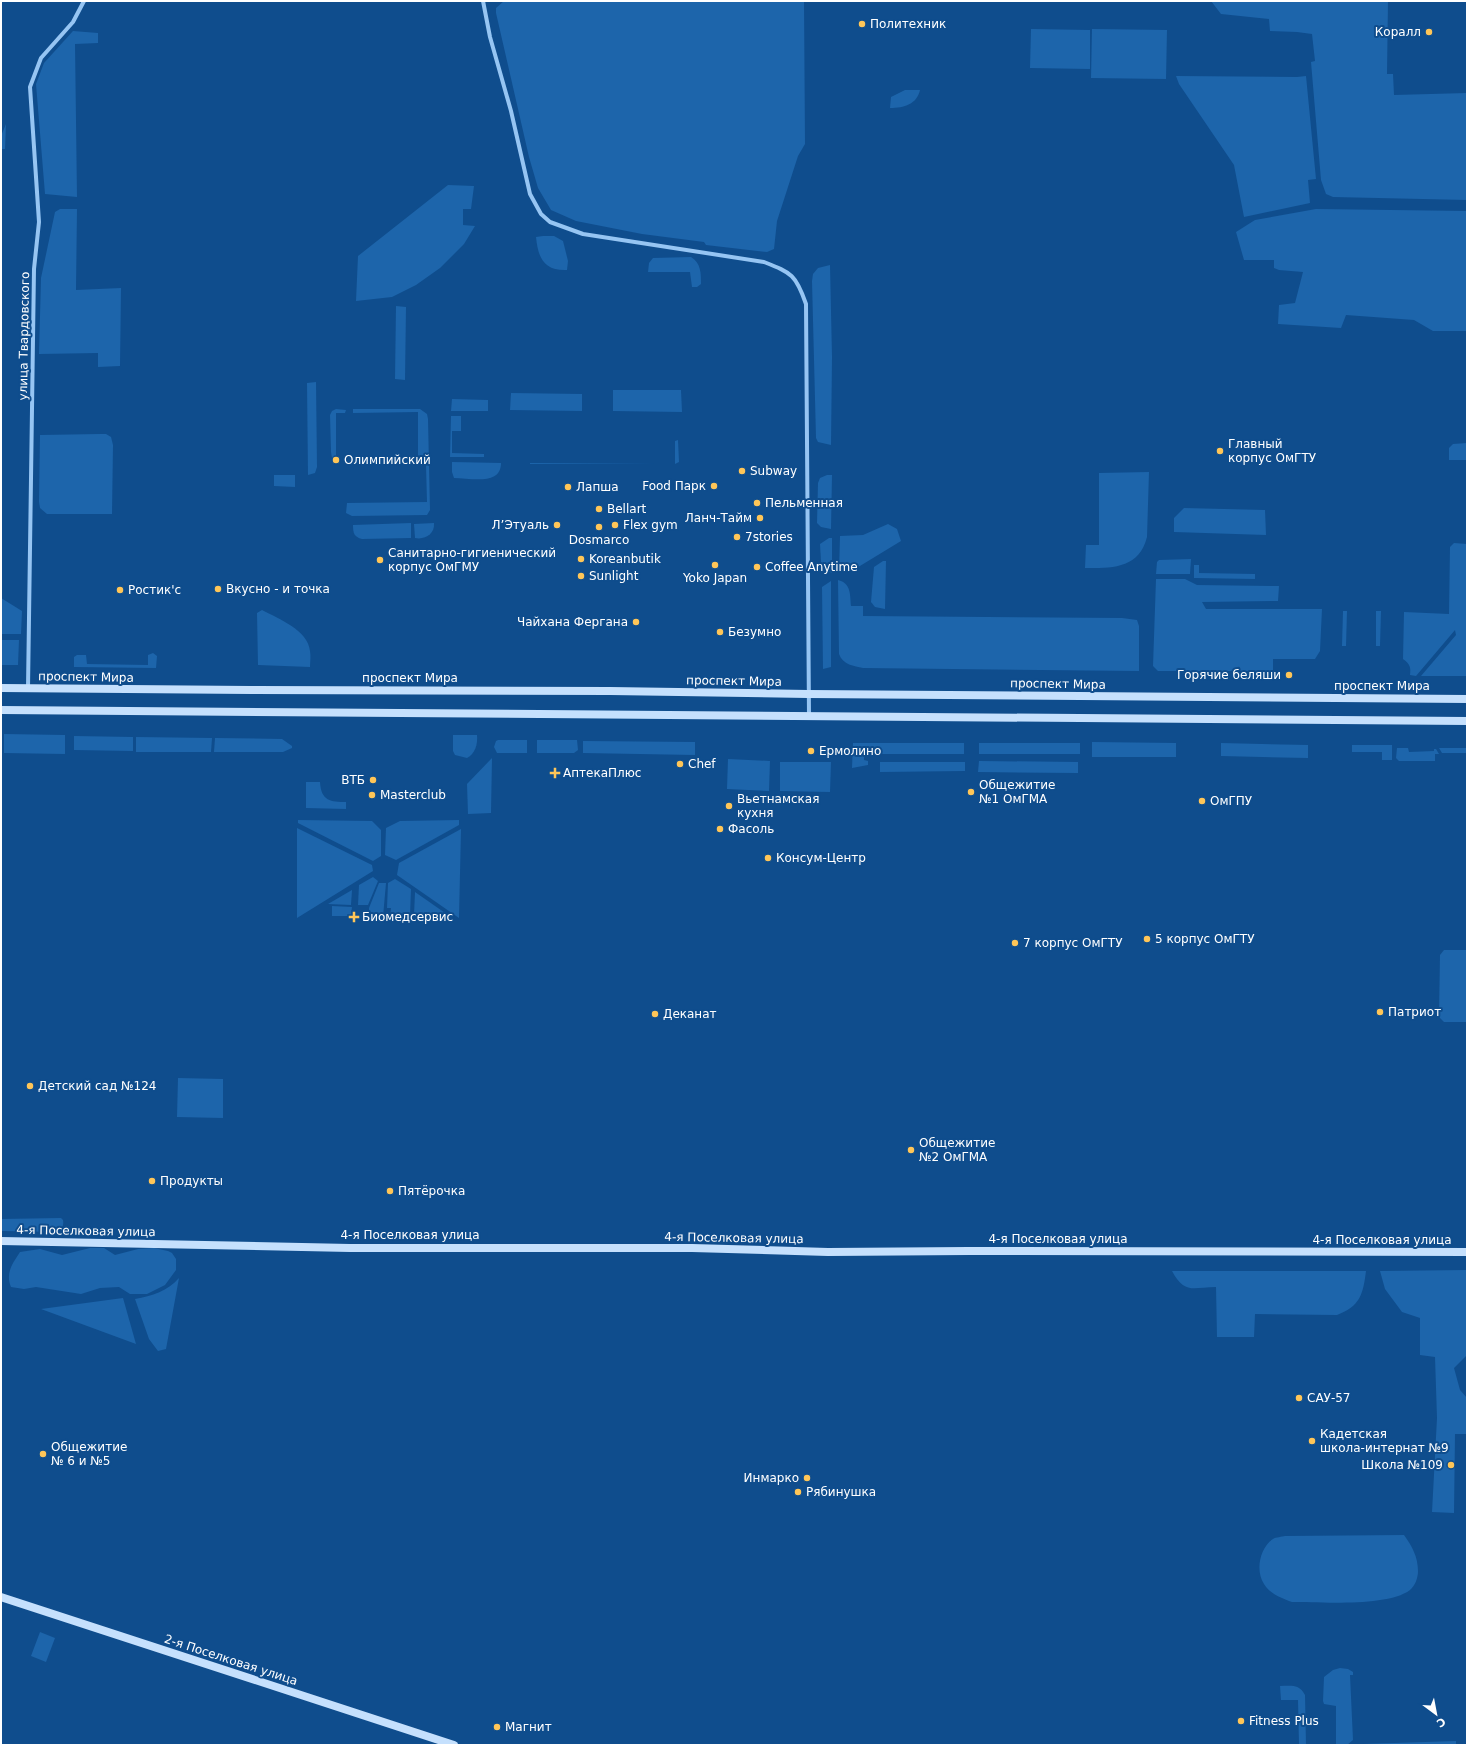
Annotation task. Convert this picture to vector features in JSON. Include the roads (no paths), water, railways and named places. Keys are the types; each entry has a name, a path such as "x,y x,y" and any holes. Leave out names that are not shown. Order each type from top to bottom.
{"main road":[{"name":"проспект Мира","path":"1,688 610,690 808,694 1467,699"},
{"path":"1,710 1467,721"},
{"name":"4-я Поселковая улица","path":"1,1241 69,1241 200,1246 684,1248 842,1252 1467,1252"},
{"name":"2-я Поселковая улица","path":"1,1596 454,1745"}],"street":[{"name":"улица Твардовского","path":"28,688 34,269 39,222 30,87 41,58 73,22 84,1"},
{"path":"483,1 490,37 511,111 530,194 541,214 550,222 583,234 764,262 786,271 793,276 798,284 806,304 809,715"}],"place":[{"name":"Политехник","path":"862,24"},
{"name":"Коралл","path":"1429,32"},
{"name":"Главный корпус ОмГТУ","path":"1220,451"},
{"name":"Олимпийский","path":"336,460"},
{"name":"Subway","path":"742,471"},
{"name":"Food Парк","path":"714,486"},
{"name":"Лапша","path":"568,487"},
{"name":"Пельменная","path":"757,503"},
{"name":"Bellart","path":"599,509"},
{"name":"Ланч-Тайм","path":"760,518"},
{"name":"Л’Этуаль","path":"557,525"},
{"name":"Flex gym","path":"615,525"},
{"name":"Dosmarco","path":"599,527"},
{"name":"7stories","path":"737,537"},
{"name":"Koreanbutik","path":"581,559"},
{"name":"Санитарно-гигиенический корпус ОмГМУ","path":"380,560"},
{"name":"Yoko Japan","path":"715,565"},
{"name":"Coffee Anytime","path":"757,567"},
{"name":"Sunlight","path":"581,576"},
{"name":"Вкусно - и точка","path":"218,589"},
{"name":"Ростик'с","path":"120,590"},
{"name":"Чайхана Фергана","path":"636,622"},
{"name":"Безумно","path":"720,632"},
{"name":"Горячие беляши","path":"1289,675"},
{"name":"Ермолино","path":"811,751"},
{"name":"Chef","path":"680,764"},
{"name":"АптекаПлюс","path":"555,773"},
{"name":"ВТБ","path":"373,780"},
{"name":"Общежитие №1 ОмГМА","path":"971,792"},
{"name":"Masterclub","path":"372,795"},
{"name":"ОмГПУ","path":"1202,801"},
{"name":"Вьетнамская кухня","path":"729,806"},
{"name":"Фасоль","path":"720,829"},
{"name":"Консум-Центр","path":"768,858"},
{"name":"Биомедсервис","path":"354,917"},
{"name":"5 корпус ОмГТУ","path":"1147,939"},
{"name":"7 корпус ОмГТУ","path":"1015,943"},
{"name":"Патриот","path":"1380,1012"},
{"name":"Деканат","path":"655,1014"},
{"name":"Детский сад №124","path":"30,1086"},
{"name":"Общежитие №2 ОмГМА","path":"911,1150"},
{"name":"Продукты","path":"152,1181"},
{"name":"Пятёрочка","path":"390,1191"},
{"name":"САУ-57","path":"1299,1398"},
{"name":"Кадетская школа-интернат №9","path":"1312,1441"},
{"name":"Общежитие № 6 и №5","path":"43,1454"},
{"name":"Школа №109","path":"1451,1465"},
{"name":"Инмарко","path":"807,1478"},
{"name":"Рябинушка","path":"798,1492"},
{"name":"Fitness Plus","path":"1241,1721"},
{"name":"Магнит","path":"497,1727"}]}
